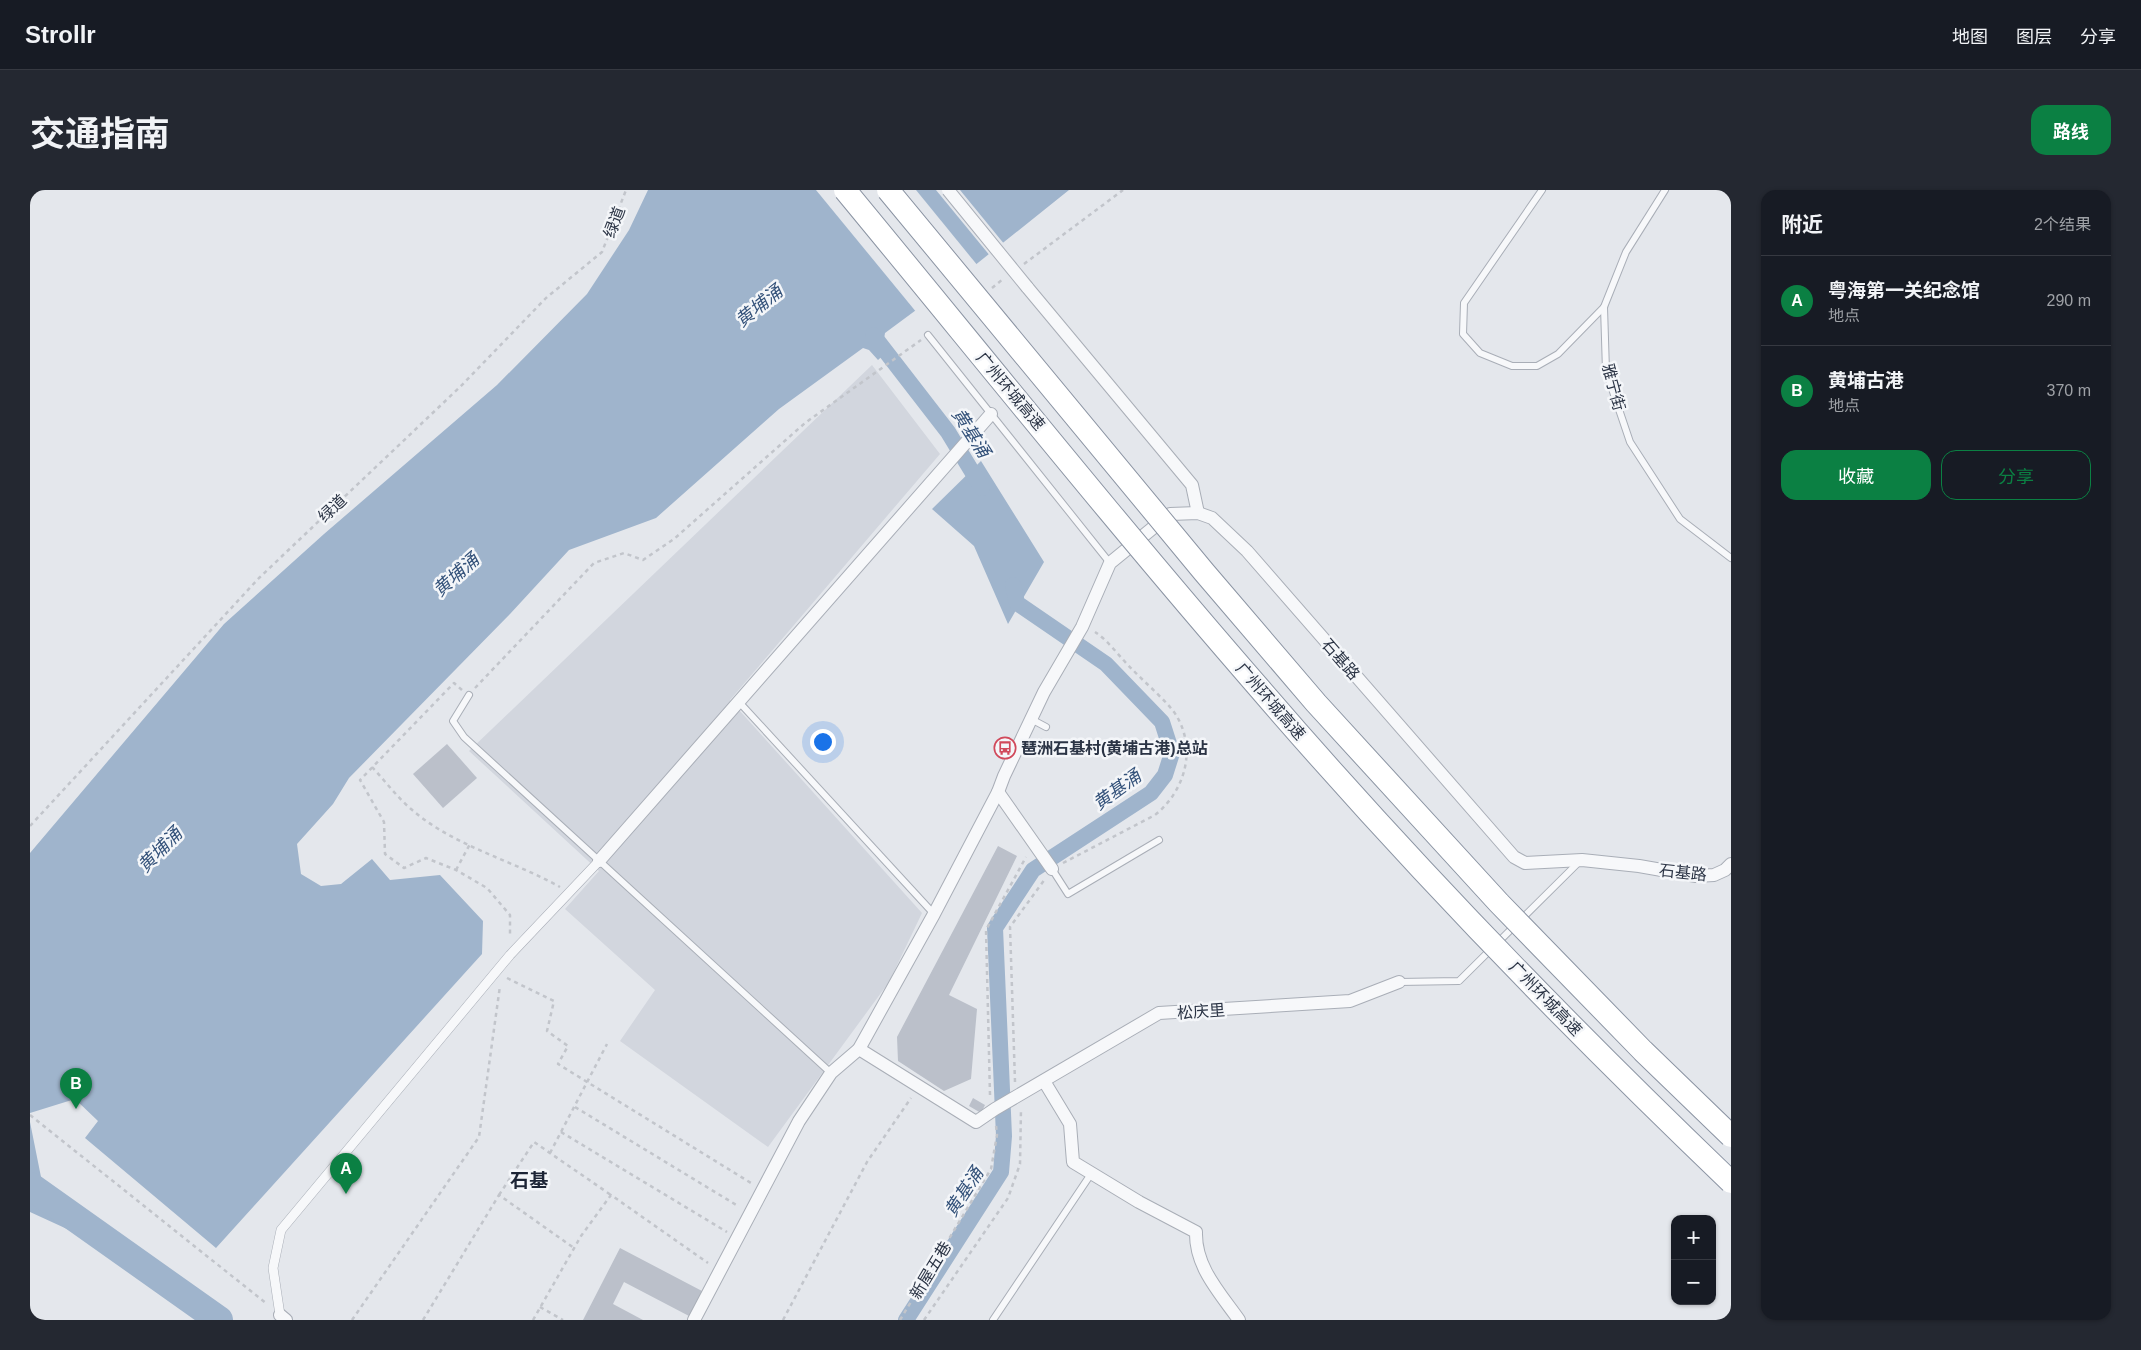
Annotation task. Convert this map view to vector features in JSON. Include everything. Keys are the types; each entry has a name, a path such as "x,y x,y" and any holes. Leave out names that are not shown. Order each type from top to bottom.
{"highway":[{"name":"广州环城高速","path":"845,190 1261,691 1371,813 1498,949 1648,1103 1731,1182"},
{"name":"广州环城高速","path":"888,190 1197,564 1316,703 1499,903 1643,1051 1731,1136"}],"street":[{"path":"948,190 1192,485 1198,513"},
{"path":"283,1318 273,1268 281,1230 510,955 599,861 991,414"},
{"name":"石基路","path":"694,1320 799,1120 832,1073 859,1049 934,914 998,792 1044,692 1082,627 1110,562 1170,514 1198,513 1212,518 1221,525 1247,551 1514,857 1525,863 1582,860 1639,866 1696,876 1714,875 1725,870 1731,864"},
{"path":"998,792 1052,869"},
{"name":"松庆里","path":"920,1087 976,1122 994,1109 1159,1013 1350,1001 1399,982"},
{"path":"859,1049 920,1087"},
{"path":"1044,1081 1070,1124 1073,1162 1091,1174 1196,1232 1196,1244 1202,1267 1239,1320"}],"lane":[{"path":"1542,190 1464,303 1463,334 1480,353 1512,366 1537,366 1558,354 1604,307"},
{"name":"雅宁街","path":"1665,190 1626,252 1604,307 1606,371 1630,442 1680,519 1731,558"},
{"path":"928,335 1110,562"},
{"path":"469,695 453,721 464,736 832,1073"},
{"path":"738,701 934,914"},
{"path":"1031,719 1046,727"},
{"path":"1052,869 1068,894 1160,840"},
{"path":"1399,982 1459,981 1582,860"},
{"path":"993,1320 1091,1174"}],"path":[{"name":"绿道","path":"30,826 259,578 460,387 546,298 602,252 626,190"},
{"path":"510,955 510,915 488,888 456,870 426,858 404,868 385,854 384,822 360,780 454,684 469,695 594,563 624,553 643,560 667,545 806,423 900,355"},
{"path":"924,1320 1008,1198 1020,1164 1021,1095 1015,1083 1010,927 1052,869 1155,815 1168,804 1179,787 1185,767 1187,741 1175,714 1097,633 1082,627"},
{"path":"372,767 411,809 444,833 509,864 537,874 570,892"},
{"path":"456,870 470,844"},
{"name":"新屋五巷","path":"900,1320 992,1169 997,1135 994,1109 989,1092 986,930 1025,858 1037,847"},
{"path":"352,1320 480,1138 503,964"},
{"path":"502,975 554,1002 547,1031 568,1046 558,1064 762,1190"},
{"path":"550,1153 607,1044"},
{"path":"783,1320 866,1162 920,1087"},
{"path":"575,1107 750,1214"},
{"path":"30,1114 283,1318"},
{"path":"562,1132 737,1238"},
{"path":"423,1320 499,1195 534,1142 719,1271"},
{"path":"499,1195 574,1248"},
{"path":"533,1320 574,1248 611,1195"},
{"path":"540,1307 563,1320"}],"shaded area":[{"path":"872,365 940,454 730,700 922,913 889,982 768,1147 620,1041 655,990 565,909 599,871 469,751"}],"water":[{"name":"黄埔涌","path":"648,190 1069,190 954,282 885,333 884,339 889,350 878,360 869,350 863,348 779,409 656,518 569,550 510,614 349,778 333,804 297,844 301,874 321,886 341,884 372,859 390,880 440,875 483,921 482,954 216,1248 85,1138 98,1121 75,1099 30,1113 30,853 224,624 324,534 497,385 587,294 629,230"},
{"path":"981,461 1044,562 1008,624 974,546 932,509"},
{"path":"30,1122 41,1177 50,1187 89,1216 99,1229 78,1234 30,1212"}],"pier":[{"path":"816,190 916,190 978,266 917,313"},
{"path":"936,190 960,190 1005,245 991,257"}],"building":[{"path":"447,744 477,778 443,808 413,774"},
{"path":"998,846 1017,856 949,995 977,1009 971,1079 944,1091 898,1061 897,1037"},
{"path":"973,1098 985,1105 981,1113 969,1106"},
{"path":"620,1248 702,1291 689,1316 624,1282 613,1304 643,1320 583,1320"}],"waterway":[{"name":"黄基涌","path":"873,335 948,432 982,488"},
{"name":"黄基涌","path":"906,1320 1001,1172 1004,1136 995,928 1033,870 1151,793 1165,775 1172,753 1162,722 1106,664 1017,603 1013,585"},
{"path":"30,1186 219,1320"}],"place":[{"name":"琶洲石基村(黄埔古港)总站","path":"1005,748"},
{"name":"黄埔古港","path":"76,1109"},
{"name":"粤海第一关纪念馆","path":"346,1194"}],"district":[{"name":"石基","path":"529,1180"}]}
